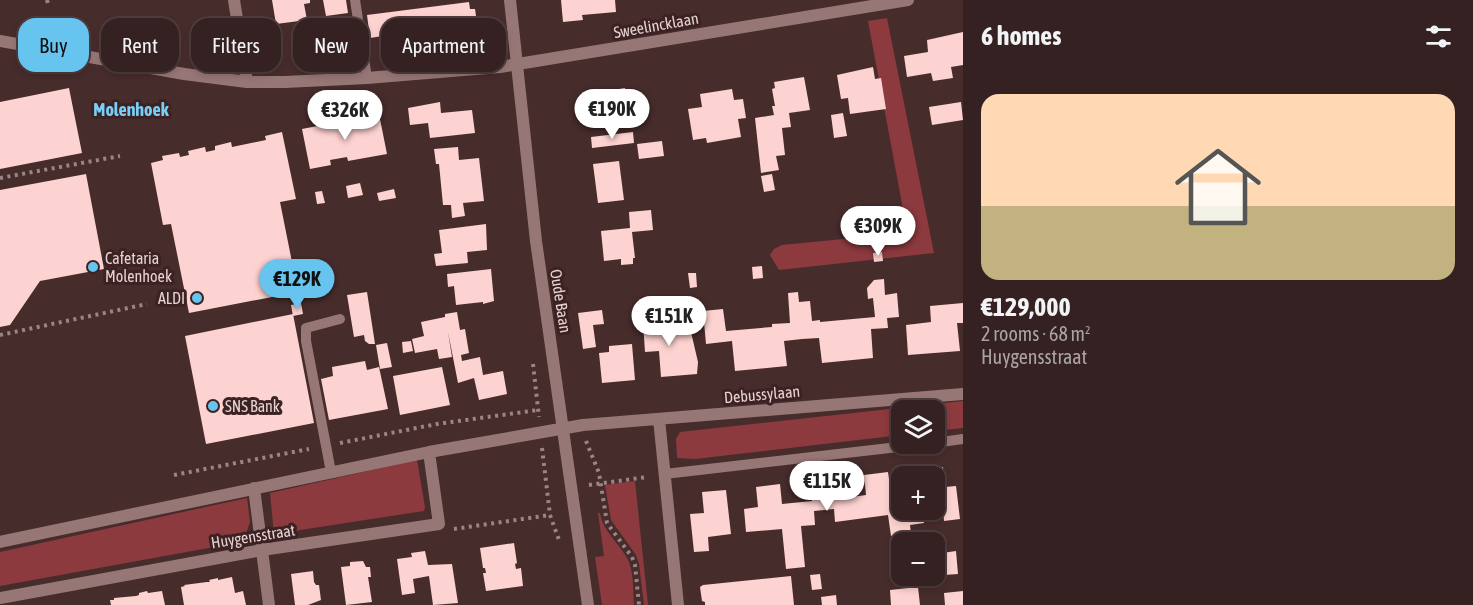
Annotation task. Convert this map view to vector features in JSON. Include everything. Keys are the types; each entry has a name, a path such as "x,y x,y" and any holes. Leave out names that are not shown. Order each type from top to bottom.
{"street":[{"path":"234,0 247,82"},
{"name":"Oude Baan","path":"510,0 536,241 588,605"},
{"name":"Sweelincklaan","path":"0,41 184,74 247,82 285,82 367,78 517,65 908,0"},
{"name":"Debussylaan","path":"564,429 583,425 963,394"},
{"path":"659,419 678,605"},
{"path":"0,542 429,452 564,429"},
{"path":"429,452 439,524"},
{"path":"254,488 269,605"},
{"name":"Huygensstraat","path":"0,598 262,550 439,524"}],"lane":[{"path":"355,0 367,78"},
{"path":"331,472 306,341 306,328 340,319"},
{"path":"945,441 963,439"},
{"path":"665,474 891,448"}],"path":[{"path":"0,178 120,156"},
{"path":"0,335 147,304"},
{"path":"174,475 437,424 538,410"},
{"path":"583,425 586,440 599,472 607,523 632,556 639,605"},
{"path":"547,490 665,474"},
{"path":"439,524 450,530 550,515"}],"shaded area":[{"path":"887,18 934,253 779,270 770,255 774,249 782,245 904,233 905,220 868,21"},
{"path":"963,401 963,428 945,430 945,403"},
{"path":"891,409 891,436 695,459 677,458 676,439 680,432"},
{"path":"417,460 424,511 274,534 270,493"},
{"path":"635,481 648,605 644,605 636,555 611,520 605,485"},
{"path":"247,498 250,522 244,539 236,543 0,586 0,552"},
{"path":"598,513 631,568 634,605 602,605 595,557 604,556"}],"building":[{"path":"272,0 310,0 310,3 304,4 307,18 293,18 293,22 281,23 281,18 275,18"},
{"path":"323,0 346,0 348,13 326,16"},
{"path":"561,0 615,0 616,12 582,15 583,20 563,22"},
{"path":"469,2 470,9 475,9 476,18 381,18 381,36 370,38 367,15"},
{"path":"963,32 963,65 951,67 953,78 933,81 931,73 907,77 904,56 928,52 927,40"},
{"path":"873,67 875,79 881,78 886,109 850,114 848,98 841,99 837,75"},
{"path":"804,77 810,110 789,113 791,127 782,128 785,155 776,156 779,170 761,173 755,118 774,115 772,89 775,88 774,82"},
{"path":"69,88 82,153 0,169 0,102"},
{"path":"625,88 629,116 601,120 602,123 598,124 597,121 587,123 583,95"},
{"path":"732,89 734,100 743,99 746,118 738,119 741,137 707,143 706,138 693,140 688,109 702,107 700,94"},
{"path":"440,102 441,113 472,110 475,133 430,138 428,123 410,125 408,108"},
{"path":"961,102 963,120 932,125 929,107"},
{"path":"843,113 847,136 834,138 831,115"},
{"path":"379,114 387,154 348,161 347,157 330,160 331,165 310,169 302,129"},
{"path":"282,132 296,199 280,202 298,292 189,313 171,224 163,225 151,163 163,160 162,156 179,153 180,157 189,155 188,151 205,147 206,152 215,150 215,146 231,142 232,147 266,140 265,136"},
{"path":"633,132 634,143 592,148 591,137"},
{"path":"662,141 664,156 639,159 637,144"},
{"path":"458,147 459,160 479,158 484,201 463,203 465,216 452,218 451,205 443,205 439,164 436,164 434,149"},
{"path":"619,161 624,200 598,203 593,164"},
{"path":"86,174 104,269 40,281 10,325 0,327 0,190"},
{"path":"772,174 775,190 764,192 761,176"},
{"path":"360,183 363,195 348,198 346,186"},
{"path":"394,189 396,198 379,201 377,193"},
{"path":"322,191 325,203 317,204 315,192"},
{"path":"651,210 653,230 632,232 635,258 633,258 633,264 621,265 621,259 604,261 601,231 630,228 629,212"},
{"path":"486,224 487,250 467,252 468,263 436,266 434,254 442,253 439,230"},
{"path":"882,252 883,261 874,262 873,253"},
{"path":"762,266 763,278 753,279 752,267"},
{"path":"491,269 494,301 483,304 483,302 456,305 454,286 448,287 447,274"},
{"path":"688,273 696,273 697,287 690,288"},
{"path":"884,279 885,295 897,293 899,317 887,318 888,328 871,329 873,358 822,363 819,338 802,339 784,341 787,366 735,371 732,341 706,344 703,311 723,309 726,331 772,327 772,324 790,323 788,293 798,292 799,302 810,301 812,321 875,317 873,298 868,299 867,288 874,280"},
{"path":"367,292 375,344 365,341 364,335 354,337 347,295"},
{"path":"301,303 303,314 293,316 291,305"},
{"path":"963,303 963,323 957,323 960,351 908,355 906,325 931,322 930,306"},
{"path":"653,306 654,319 663,318 665,335 691,332 698,362 697,374 661,377 659,351 645,352 642,307"},
{"path":"602,310 604,324 593,325 596,347 583,349 578,313"},
{"path":"457,312 460,330 465,329 469,353 461,355 462,361 480,357 483,375 503,371 507,394 479,400 474,378 458,383 448,332 452,357 439,359 437,349 415,353 412,339 424,336 421,322"},
{"path":"293,314 314,423 206,444 185,336"},
{"path":"411,341 413,351 403,353 402,342"},
{"path":"387,343 392,367 380,369 376,345"},
{"path":"632,344 635,380 602,383 599,353 609,352 609,346"},
{"path":"365,361 367,370 379,367 388,409 329,420 321,379 333,376 332,367"},
{"path":"442,367 450,405 400,415 393,376"},
{"path":"888,472 891,520 924,520 924,523 910,525 911,532 891,532 891,536 888,515 835,522 834,509 814,511 815,525 801,526 805,567 786,569 782,529 746,532 744,509 758,507 756,487 780,484 782,504 812,501 810,481 834,478 837,499 866,495 864,475"},
{"path":"956,486 960,519 944,521 945,487"},
{"path":"726,490 731,534 708,537 709,551 694,552 690,514 704,513 702,492"},
{"path":"514,543 516,569 521,568 523,586 486,591 483,573 486,573 480,548"},
{"path":"425,551 428,565 452,564 458,603 433,605 429,576 413,579 415,593 402,595 397,559 412,557 411,553"},
{"path":"956,551 958,574 945,575 945,553"},
{"path":"363,561 366,567 370,567 371,577 368,577 372,602 346,605 341,567 350,566 350,562"},
{"path":"313,571 314,582 319,585 321,600 308,605 295,605 291,574"},
{"path":"820,574 822,589 812,590 810,575"},
{"path":"791,576 794,605 705,605 702,601 700,587 703,585"},
{"path":"232,577 235,593 243,591 246,605 184,605 181,587 184,585"},
{"path":"918,587 920,605 891,605 890,590"},
{"path":"147,591 148,593 162,591 165,605 111,605 110,600 114,598 136,596"},
{"path":"963,591 963,605 945,605 944,593"},
{"path":"836,595 837,605 822,605 821,597"}],"place":[{"name":"Cafetaria Molenhoek","path":"93,267"},
{"name":"ALDI","path":"197,298"},
{"name":"SNS Bank","path":"213,406"}],"district":[{"name":"Molenhoek","path":"131,109"}]}
